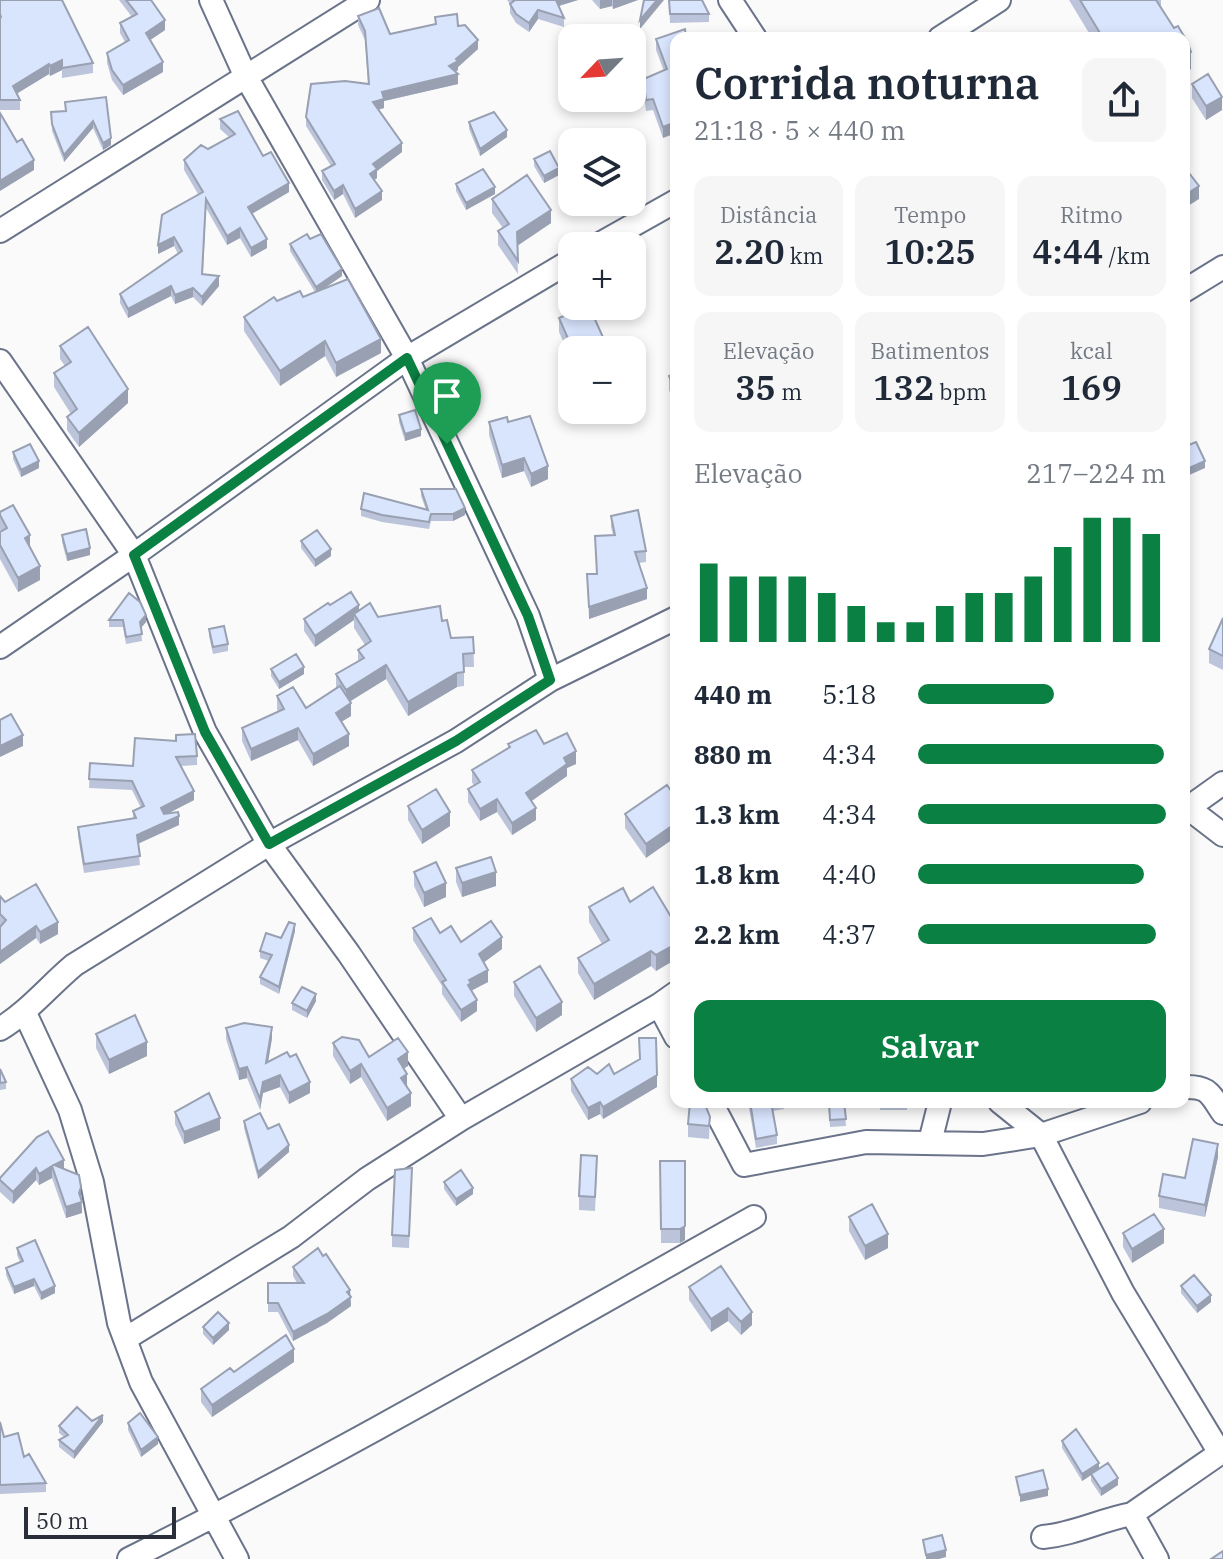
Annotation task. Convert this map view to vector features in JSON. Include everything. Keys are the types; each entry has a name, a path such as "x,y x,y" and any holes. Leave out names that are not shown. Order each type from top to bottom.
{"street":[{"path":"211,0 245,75 407,358 528,616 550,680"},
{"path":"0,231 368,0"},
{"path":"730,0 751,32"},
{"path":"949,32 999,0"},
{"path":"621,232 670,204"},
{"path":"1190,287 1223,267"},
{"path":"0,647 134,555 407,358 558,268"},
{"path":"0,361 134,555 205,732 269,844 349,954 461,1119"},
{"path":"0,1029 25,1013 50,985 74,965 269,844 456,741 550,680 670,621"},
{"path":"1190,804 1223,783"},
{"path":"1190,809 1223,835"},
{"path":"125,1339 291,1237 367,1179 461,1119 667,999"},
{"path":"25,1013 70,1110 92,1182 119,1323 141,1382 237,1559"},
{"path":"1190,1087 1206,1090 1223,1113"},
{"path":"714,1108 744,1165 866,1142 983,1144 1041,1135 1122,1108"},
{"path":"930,1142 938,1108"},
{"path":"1007,1108 1041,1135 1123,1293 1221,1452 1132,1514 1074,1533 1043,1537"},
{"path":"129,1559 214,1516 754,1217"},
{"path":"1132,1514 1157,1559"}],"building":[{"path":"0,0 62,0 93,63 62,68 62,60 49,64 13,86 20,100 0,100"},
{"path":"126,0 151,0 165,20 146,33 163,62 123,85 112,70 107,53 129,40 120,23 137,14"},
{"path":"513,0 556,0 564,18 538,10 529,23 516,14 510,4"},
{"path":"644,0 657,0 640,20"},
{"path":"669,0 702,0 709,14 670,14"},
{"path":"1080,0 1156,0 1174,28 1178,26 1182,32 1099,32"},
{"path":"379,8 390,34 436,24 435,17 457,14 458,26 465,25 478,40 449,66 458,74 382,92 384,99 373,102 402,143 373,164 377,169 370,174 382,191 355,209 343,185 334,191 322,171 335,164 306,117 311,84 345,81 369,84 365,31 358,16"},
{"path":"670,34 670,124 663,127 653,99 646,100 646,78 667,69 656,39"},
{"path":"1208,74 1222,97 1206,106 1192,84"},
{"path":"106,97 111,138 103,143 93,121 64,155 52,124 51,112 66,111 65,102"},
{"path":"238,111 263,156 271,152 289,183 248,207 267,239 251,248 240,228 227,236 206,199 202,274 219,276 202,297 193,288 175,295 171,286 128,309 120,294 182,251 174,237 158,245 162,215 203,192 184,160 201,145 208,149 235,134 220,119"},
{"path":"494,112 507,130 480,149 469,122"},
{"path":"0,113 17,142 22,139 34,160 0,181"},
{"path":"550,151 558,169 544,176 534,159"},
{"path":"483,169 495,187 466,203 456,184"},
{"path":"1190,174 1199,186 1190,192"},
{"path":"527,175 551,210 517,232 518,261 498,231 509,224 492,199"},
{"path":"307,234 310,239 321,234 342,269 316,287 290,244"},
{"path":"348,279 381,339 336,363 325,341 280,371 244,317 274,297 277,301 300,291 303,297"},
{"path":"560,320 595,320 602,336 567,336"},
{"path":"88,327 128,389 79,433 67,417 77,409 54,373 71,362 60,346"},
{"path":"415,410 421,429 405,434 399,415"},
{"path":"530,416 548,466 531,474 524,458 502,465 489,422 507,417 508,422"},
{"path":"1196,442 1205,461 1190,468 1190,444"},
{"path":"30,444 39,461 21,470 13,452"},
{"path":"421,489 456,489 465,508 453,514 431,514 429,522 361,509 364,493 428,510"},
{"path":"13,505 30,535 25,538 40,566 18,578 0,545 0,532 7,528 0,512"},
{"path":"638,510 646,551 635,552 647,588 589,607 587,574 597,574 595,536 615,535 611,516"},
{"path":"86,529 90,548 67,554 62,535"},
{"path":"317,530 331,549 315,560 301,541"},
{"path":"351,592 359,605 315,636 304,619"},
{"path":"129,593 140,602 146,615 140,622 142,634 126,637 123,620 109,620"},
{"path":"370,603 378,617 440,606 442,621 447,620 451,638 473,637 474,653 463,654 464,672 457,673 408,702 386,665 346,690 336,674 364,658 358,650 371,641 354,614"},
{"path":"1223,618 1223,656 1209,649"},
{"path":"224,626 228,644 213,647 209,629"},
{"path":"296,654 304,667 279,682 271,669"},
{"path":"340,686 351,703 336,713 349,734 313,754 298,728 251,749 242,728 284,709 277,696 293,687 306,708"},
{"path":"11,714 23,735 0,746 0,720"},
{"path":"536,730 544,744 567,733 576,751 564,758 567,764 526,793 536,808 512,823 497,799 480,809 468,789 480,782 472,770 510,747 508,744"},
{"path":"195,734 197,756 176,757 194,791 161,808 164,814 178,812 179,816 137,835 140,856 84,864 78,827 136,818 133,811 144,806 132,781 89,779 90,763 133,766 135,738 176,741 176,735"},
{"path":"667,785 670,789 670,827 646,844 625,814"},
{"path":"436,789 450,812 422,830 408,806"},
{"path":"491,857 496,872 462,883 456,868"},
{"path":"436,862 446,883 424,893 414,872"},
{"path":"36,884 58,922 40,932 36,926 0,952 0,927 6,920 0,914 0,896 5,902"},
{"path":"653,887 670,915 670,947 656,955 651,951 594,984 578,958 609,940 589,907 623,888 630,902"},
{"path":"431,918 440,933 451,926 461,942 491,921 502,937 479,954 488,970 469,980 471,983 468,985 477,1000 461,1010 413,928"},
{"path":"289,922 295,924 279,987 260,977 272,955 260,951 266,933 281,938"},
{"path":"540,966 562,1002 536,1018 514,982"},
{"path":"302,987 316,994 307,1011 292,1003"},
{"path":"135,1015 147,1042 109,1060 96,1034"},
{"path":"244,1023 272,1027 266,1063 287,1052 290,1057 296,1054 310,1082 289,1093 280,1075 263,1082 260,1099 247,1067 239,1069 226,1028"},
{"path":"342,1037 359,1040 369,1057 398,1038 408,1052 398,1059 407,1074 401,1078 411,1093 387,1108 361,1064 350,1071 333,1043"},
{"path":"639,1038 656,1038 657,1075 603,1107 600,1102 588,1108 571,1079 588,1067 597,1074 609,1064 614,1074 640,1059"},
{"path":"0,1069 6,1082 0,1083"},
{"path":"209,1093 220,1118 184,1132 175,1112"},
{"path":"689,1108 706,1108 709,1126 688,1124"},
{"path":"751,1108 772,1108 777,1135 756,1139"},
{"path":"829,1108 845,1108 846,1119 830,1120"},
{"path":"260,1113 268,1129 279,1124 289,1145 258,1172 244,1121"},
{"path":"48,1131 64,1160 54,1165 79,1175 82,1202 66,1207 52,1166 39,1174 36,1168 13,1192 0,1180 37,1137"},
{"path":"1193,1139 1218,1144 1205,1205 1159,1196 1163,1174 1185,1178"},
{"path":"581,1155 597,1156 595,1197 579,1196"},
{"path":"660,1161 685,1161 685,1226 680,1229 661,1229"},
{"path":"412,1168 409,1236 392,1235 395,1170"},
{"path":"461,1170 473,1188 456,1199 444,1182"},
{"path":"872,1204 888,1234 865,1246 849,1217"},
{"path":"1154,1214 1164,1229 1132,1249 1123,1233"},
{"path":"35,1240 55,1286 41,1293 34,1279 14,1287 6,1268 23,1261 17,1248"},
{"path":"318,1248 323,1256 326,1254 350,1290 347,1292 351,1297 293,1332 278,1303 268,1303 268,1283 304,1283 293,1267"},
{"path":"721,1266 752,1312 741,1322 728,1308 711,1319 689,1287"},
{"path":"1194,1275 1211,1295 1197,1306 1181,1286"},
{"path":"218,1312 229,1323 213,1338 203,1327"},
{"path":"286,1335 294,1349 212,1405 201,1389 230,1368 234,1372"},
{"path":"77,1407 92,1421 103,1415 74,1452 59,1440 68,1435 59,1426"},
{"path":"140,1413 158,1437 141,1450 128,1423"},
{"path":"0,1422 4,1437 18,1433 24,1457 29,1454 46,1483 0,1485"},
{"path":"1076,1429 1099,1463 1082,1474 1062,1441"},
{"path":"1108,1463 1118,1478 1101,1489 1091,1474"},
{"path":"1043,1470 1048,1489 1020,1495 1016,1477"},
{"path":"942,1535 946,1550 926,1555 923,1540"},
{"path":"1223,1551 1223,1559 1211,1559"}],"route":[{"path":"407,358 447,444 528,616 550,680 456,741 269,844 205,732 134,555 407,358"}]}
